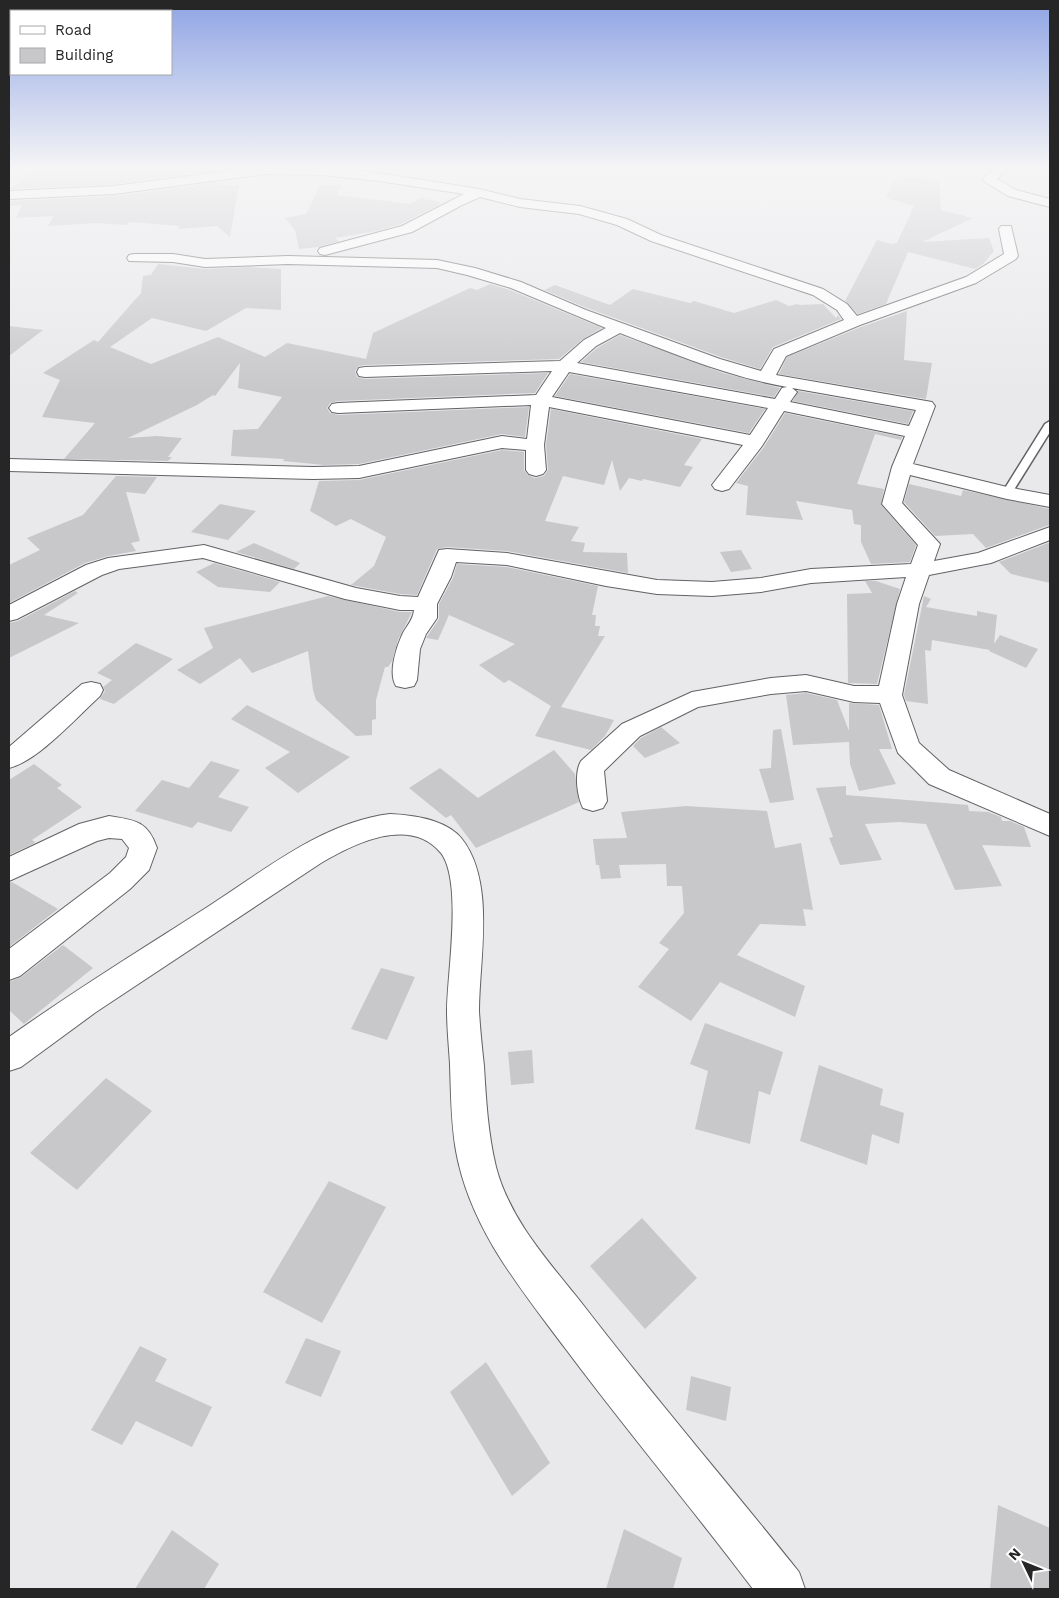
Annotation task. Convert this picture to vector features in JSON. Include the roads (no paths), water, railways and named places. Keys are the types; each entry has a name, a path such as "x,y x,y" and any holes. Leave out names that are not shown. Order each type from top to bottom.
{"street":[{"path":"288,260 365,241"},
{"path":"656,241 659,255"},
{"path":"664,241 818,292 842,307 854,322"},
{"path":"766,378 780,353 854,322 971,280 1011,256 1008,241"},
{"path":"134,258 173,258 205,263 288,260 437,264 470,271 516,285 618,327 714,363 766,378 926,406 902,467 892,504 929,544 908,604 890,696 907,747 939,777 1050,826"},
{"path":"536,470 535,445 541,400 564,366 590,343 618,327"},
{"path":"364,372 564,366 780,405 915,433"},
{"path":"722,485 755,442 794,382"},
{"path":"338,408 499,400 541,400 755,442"},
{"path":"9,465 313,473 359,472 502,442 535,445"},
{"path":"902,467 1007,493 1050,501"},
{"path":"405,680 408,649 414,634 426,618 426,604 440,577 447,555 507,559 606,579 666,587 722,588 761,585 811,576 921,570 983,558 1050,533"},
{"path":"9,614 94,570 116,562 204,551 353,594 400,603 426,604"},
{"path":"593,801 590,768 631,730 692,700 771,686 806,683 854,694 890,696"},
{"path":"9,759 25,748 91,690"},
{"path":"9,1056 85,1002 311,855 344,837 375,826 396,824 410,825 428,830 441,838 452,847 460,859 464,880 467,910 463,1012 469,1124 474,1158 488,1200 508,1238 611,1377 782,1589"},
{"path":"9,870 89,832 109,827 130,830 140,839 142,848 139,862 120,882 9,967"}],"lane":[{"path":"1007,493 1050,424"}]}
